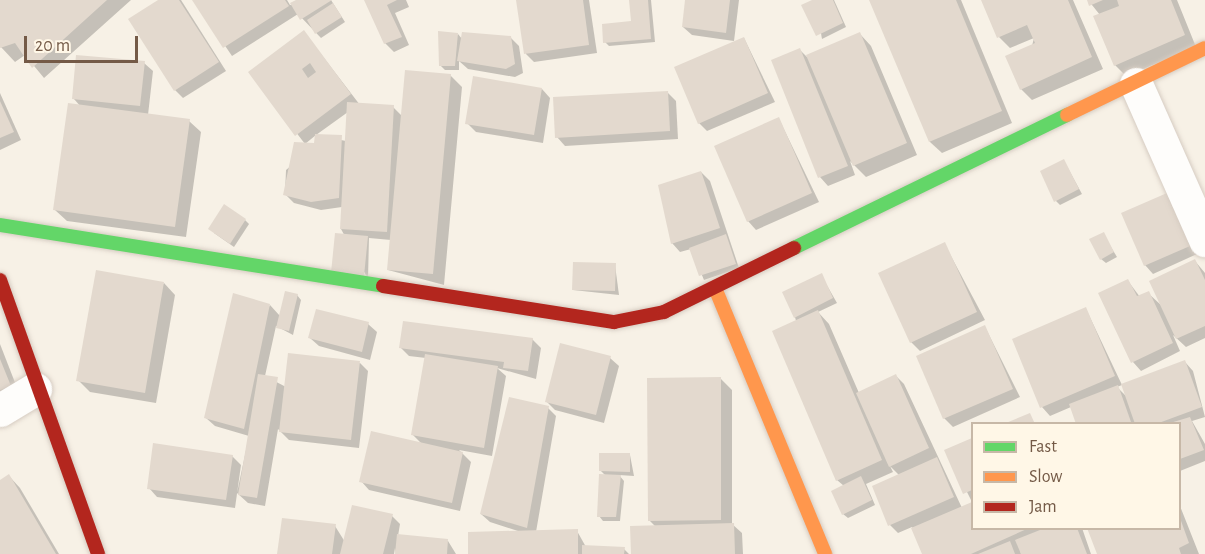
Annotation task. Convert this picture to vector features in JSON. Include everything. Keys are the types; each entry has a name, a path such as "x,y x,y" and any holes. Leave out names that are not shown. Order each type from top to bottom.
{"street":[{"path":"0,225 614,322 664,312 1136,84 1205,48"},
{"path":"1136,84 1205,240"},
{"path":"0,280 35,389 98,554"},
{"path":"715,288 825,554"},
{"path":"0,410 35,389"}],"building":[{"path":"0,0 107,0 32,68 15,43 0,48"},
{"path":"158,0 179,0 219,62 174,91 128,19"},
{"path":"192,0 285,0 289,6 223,48"},
{"path":"296,0 332,0 300,20 290,3"},
{"path":"364,0 397,0 387,5 402,37 384,44"},
{"path":"516,0 583,0 589,45 524,54"},
{"path":"629,0 648,0 651,39 603,43 602,24 631,21"},
{"path":"685,0 730,0 726,33 682,27"},
{"path":"812,0 833,0 843,23 816,36 801,5"},
{"path":"869,0 956,0 1002,111 929,142"},
{"path":"981,0 1068,0 1092,57 1020,90 1005,56 1035,43 1027,25 997,38"},
{"path":"1087,0 1103,0 1089,6"},
{"path":"1117,0 1171,0 1185,35 1114,66 1093,16 1119,6"},
{"path":"333,3 342,17 315,34 307,20"},
{"path":"304,30 351,94 295,136 248,72","holes":["310,63 316,72 308,78 302,69"]},
{"path":"438,31 458,33 455,66 439,66"},
{"path":"462,32 511,36 515,64 506,69 457,61"},
{"path":"860,32 907,143 853,166 806,55"},
{"path":"744,37 768,93 698,124 674,67"},
{"path":"800,48 848,166 818,178 771,60"},
{"path":"76,55 145,61 140,106 72,99"},
{"path":"405,70 451,74 433,274 387,270"},
{"path":"473,76 542,88 534,135 465,124"},
{"path":"668,91 670,131 555,138 553,97"},
{"path":"0,101 14,132 0,138"},
{"path":"347,102 394,105 387,232 340,229"},
{"path":"68,103 190,119 175,227 53,210"},
{"path":"779,117 812,193 747,222 714,146"},
{"path":"315,134 342,135 339,198 311,202 283,195 294,142 314,143"},
{"path":"1064,159 1079,189 1054,202 1040,171"},
{"path":"701,171 720,228 671,244 658,185"},
{"path":"1167,193 1190,246 1144,266 1121,213"},
{"path":"224,204 246,219 230,244 208,229"},
{"path":"1104,232 1114,252 1100,260 1089,239"},
{"path":"335,233 368,236 364,276 331,273"},
{"path":"726,234 736,264 699,276 689,248"},
{"path":"945,242 977,312 910,343 878,273"},
{"path":"1195,259 1205,280 1205,326 1176,339 1149,281"},
{"path":"573,262 616,263 615,291 572,290"},
{"path":"96,270 164,282 145,393 76,381"},
{"path":"822,273 833,298 794,318 782,292"},
{"path":"1128,279 1137,296 1149,291 1173,343 1131,363 1098,293"},
{"path":"285,291 298,294 289,331 276,328"},
{"path":"233,293 270,304 244,429 204,418"},
{"path":"1086,307 1115,376 1040,408 1012,339"},
{"path":"316,309 369,322 362,352 308,338"},
{"path":"818,310 882,460 836,481 772,331"},
{"path":"403,321 533,338 528,371 503,368 504,362 399,348"},
{"path":"985,325 1013,389 943,419 916,356"},
{"path":"560,343 611,356 596,415 545,402"},
{"path":"288,353 360,361 351,440 279,432"},
{"path":"425,354 498,366 484,448 411,435"},
{"path":"0,359 11,386 0,390"},
{"path":"1185,360 1202,407 1161,422 1134,422 1121,384"},
{"path":"258,374 278,377 257,498 238,495"},
{"path":"896,374 929,448 889,467 856,393"},
{"path":"721,377 721,520 648,521 647,378"},
{"path":"1118,385 1131,422 1075,422 1069,404"},
{"path":"509,397 549,406 527,528 480,514"},
{"path":"1030,413 1034,422 1008,422"},
{"path":"1190,417 1204,450 1181,459 1181,422 1173,422"},
{"path":"371,431 463,452 452,503 359,482"},
{"path":"971,438 971,490 963,494 944,450"},
{"path":"153,443 233,455 226,500 147,489"},
{"path":"599,453 630,453 630,472 599,471"},
{"path":"937,457 954,497 888,526 872,486"},
{"path":"9,474 56,554 0,554 0,480"},
{"path":"599,474 621,475 616,517 597,517"},
{"path":"861,476 872,500 842,515 831,491"},
{"path":"971,502 971,530 1025,530 971,554 922,554 911,528"},
{"path":"352,505 393,514 383,554 340,554"},
{"path":"282,518 336,524 332,554 277,554"},
{"path":"1181,521 1189,543 1179,548 1181,554 1097,554 1088,530 1181,530"},
{"path":"734,523 735,554 631,554 630,526"},
{"path":"578,529 578,554 468,554 468,532"},
{"path":"1040,530 1078,530 1087,554 1021,554 1015,540"},
{"path":"397,534 448,539 447,554 395,554"},
{"path":"1010,541 1015,554 978,554"},
{"path":"582,545 625,547 624,554 582,554"}],"traffic: fast":[{"path":"794,248 1067,115"},
{"path":"0,225 383,286"}],"traffic: slow":[{"path":"1067,115 1205,48"},
{"path":"715,288 825,554"}],"traffic: jam":[{"path":"383,286 614,322 664,312 794,248"},
{"path":"0,280 98,554"}]}
